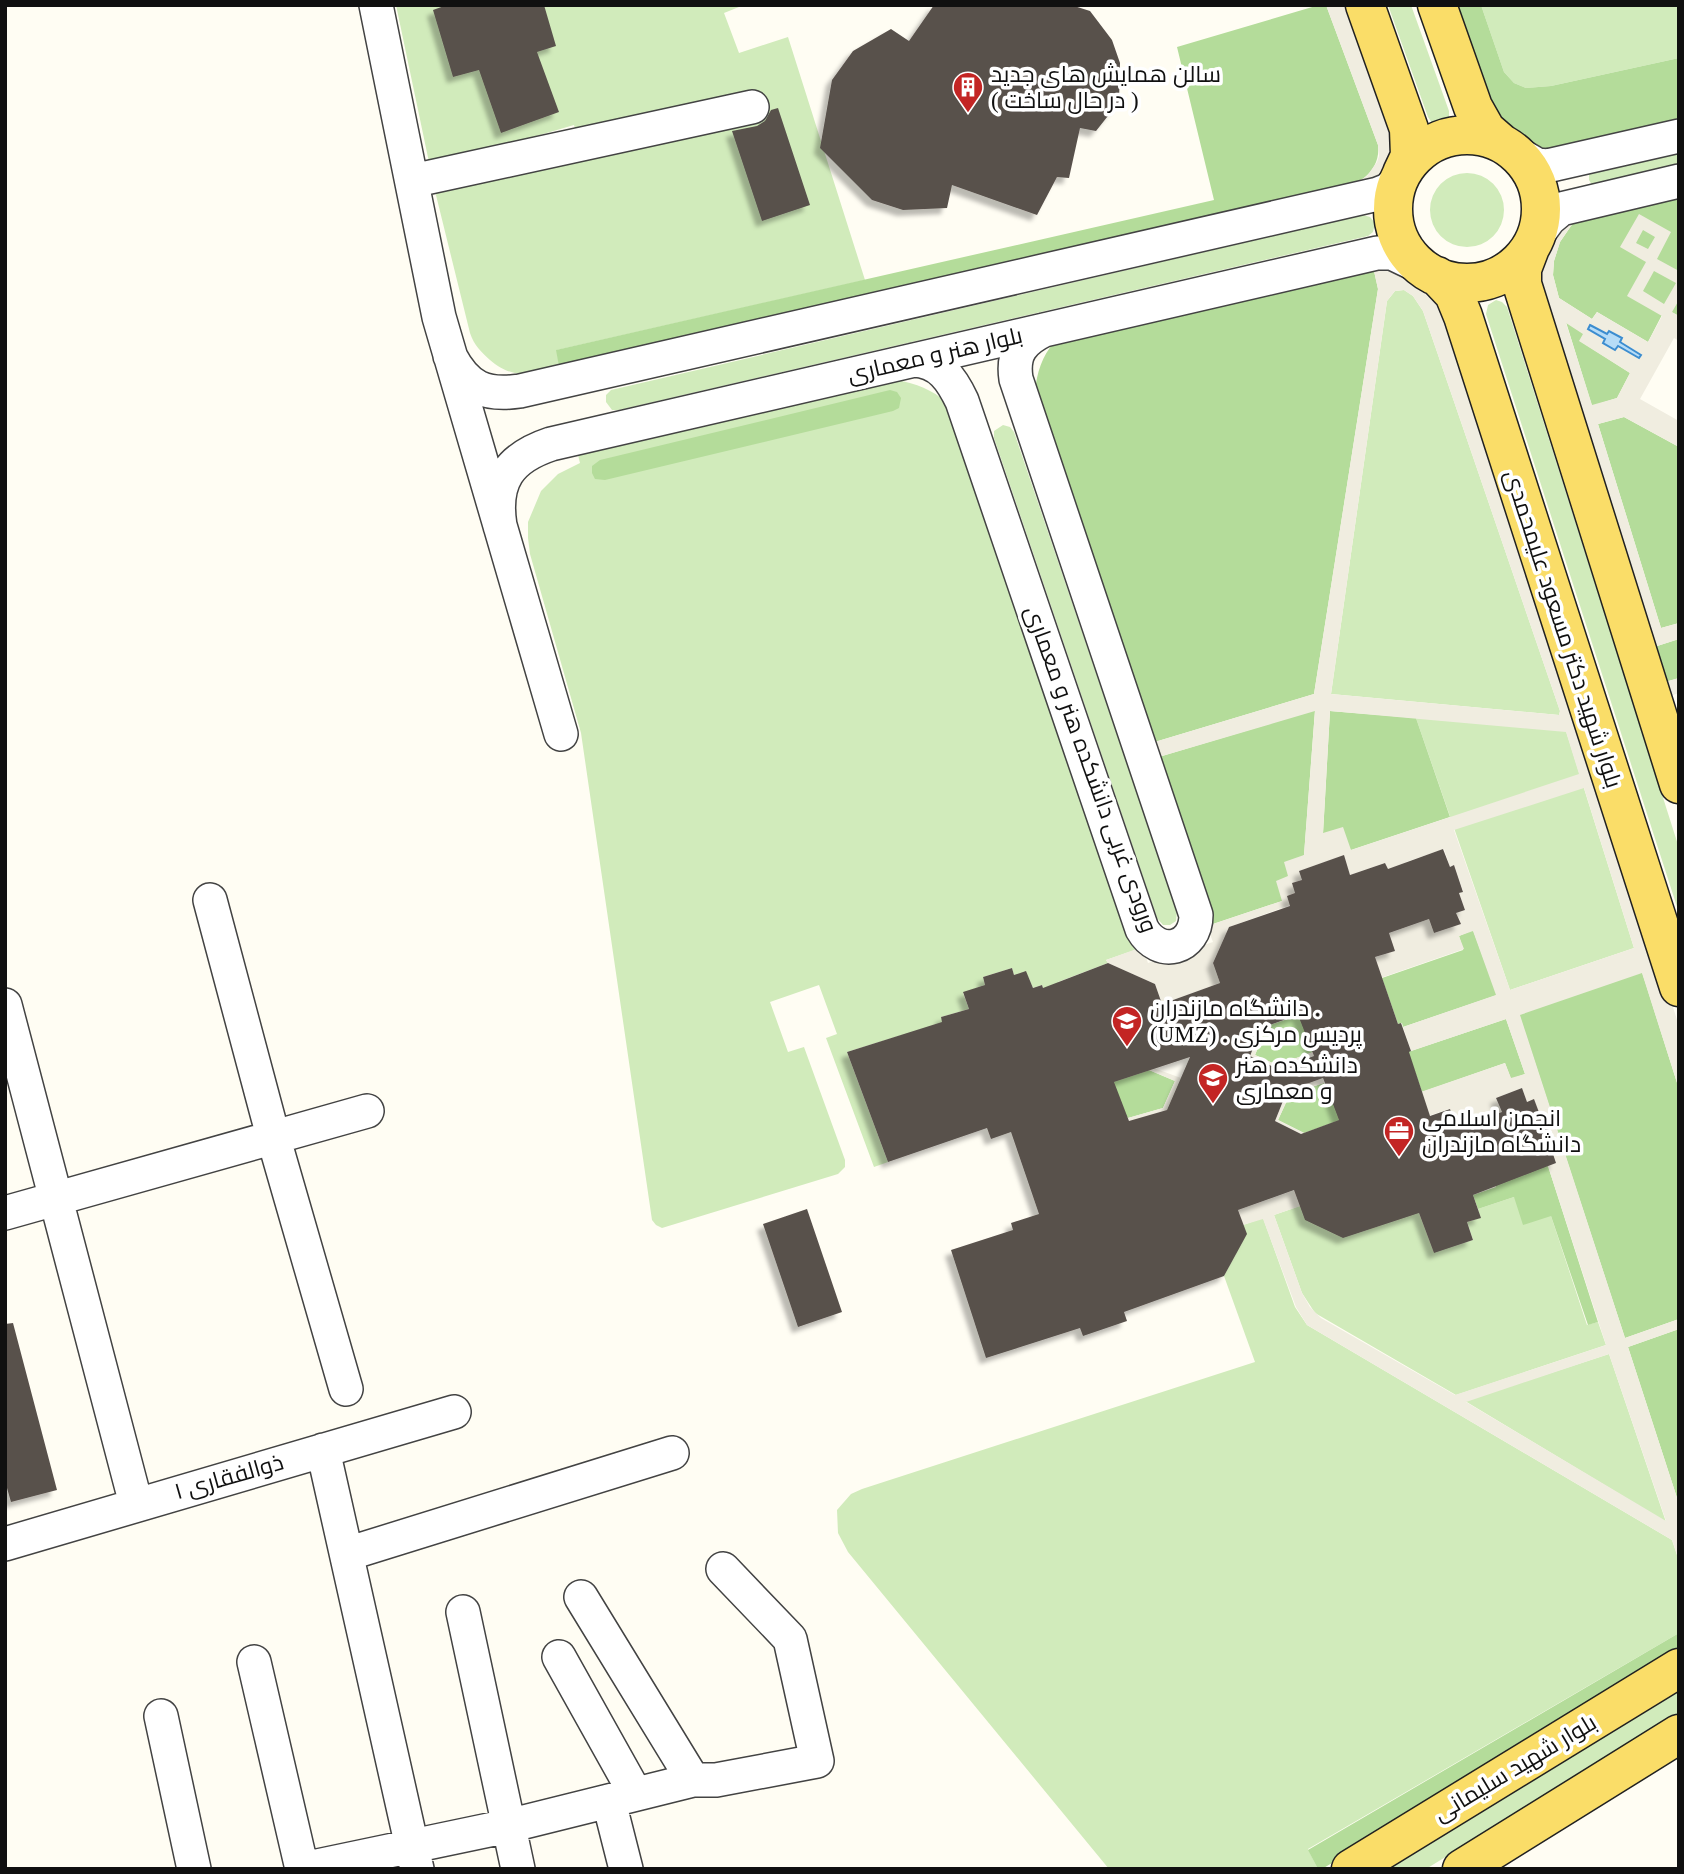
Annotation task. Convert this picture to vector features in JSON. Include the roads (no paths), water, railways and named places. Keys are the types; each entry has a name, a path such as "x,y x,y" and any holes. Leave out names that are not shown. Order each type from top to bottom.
{"main road":[{"path":"1365,5 1409,129 1409,156 1394,204 1396,228 1406,250 1430,272 1461,282 1485,280 1507,271 1532,244"},
{"path":"1437,5 1473,107 1486,130 1508,147 1530,170 1539,193 1540,217 1522,269 1522,284 1679,784"},
{"path":"1401,176 1412,159 1424,148 1446,138 1462,134 1478,135 1508,147"},
{"name":"بلوار شهید دکتر مسعود علیمحمدی","path":"1430,272 1454,295 1463,316 1679,988"},
{"name":"بلوار شهید سلیمانی","path":"1351,1869 1679,1668"},
{"path":"1462,1869 1679,1734"}],"street":[{"path":"376,5 439,317 561,734"},
{"path":"412,181 752,107"},
{"path":"1508,147 1536,164 1547,166 1679,136"},
{"path":"450,356 463,378 481,389 499,393 520,391 1378,194 1388,190 1401,176"},
{"path":"1532,244 1549,219 1561,209 1679,181"},
{"name":"بلوار هنر و معماری","path":"500,526 498,502 502,483 518,460 551,444 1377,253 1392,253 1430,272"},
{"name":"ورودی غربی دانشکده هنر و معماری","path":"914,360 924,360 939,368 953,383 962,401 1142,929 1154,943 1171,947 1180,945 1193,933 1196,915 1017,386 1014,369 1016,354 1025,341 1044,330"},
{"path":"209,900 346,1389"},
{"path":"5,1004 136,1504"},
{"path":"5,1213 367,1111"},
{"name":"ذوالفقاری ۱","path":"5,1544 454,1412"},
{"path":"323,1450 414,1857"},
{"path":"347,1555 672,1453"},
{"path":"254,1662 303,1869 414,1857 508,1826 622,1797 694,1780 716,1780 817,1761 790,1639 723,1569"},
{"path":"581,1597 694,1780"},
{"path":"463,1612 518,1869"},
{"path":"559,1657 622,1797 626,1869"},
{"path":"161,1716 194,1869"}],"water":[{"path":"1590,325 1622,338 1620,342 1641,355 1639,358 1618,346 1615,350 1603,343 1605,339 1588,329"}],"place":[{"name":"سالن همایش های جدید ( در حال ساخت )","path":"968,114"},
{"name":"دانشگاه مازندران . (UMZ) . پردیس مرکزی","path":"1127,1048"},
{"name":"دانشکده هنر و معماری","path":"1213,1105"},
{"name":"انجمن اسلامی دانشگاه مازندران","path":"1399,1158"}]}
